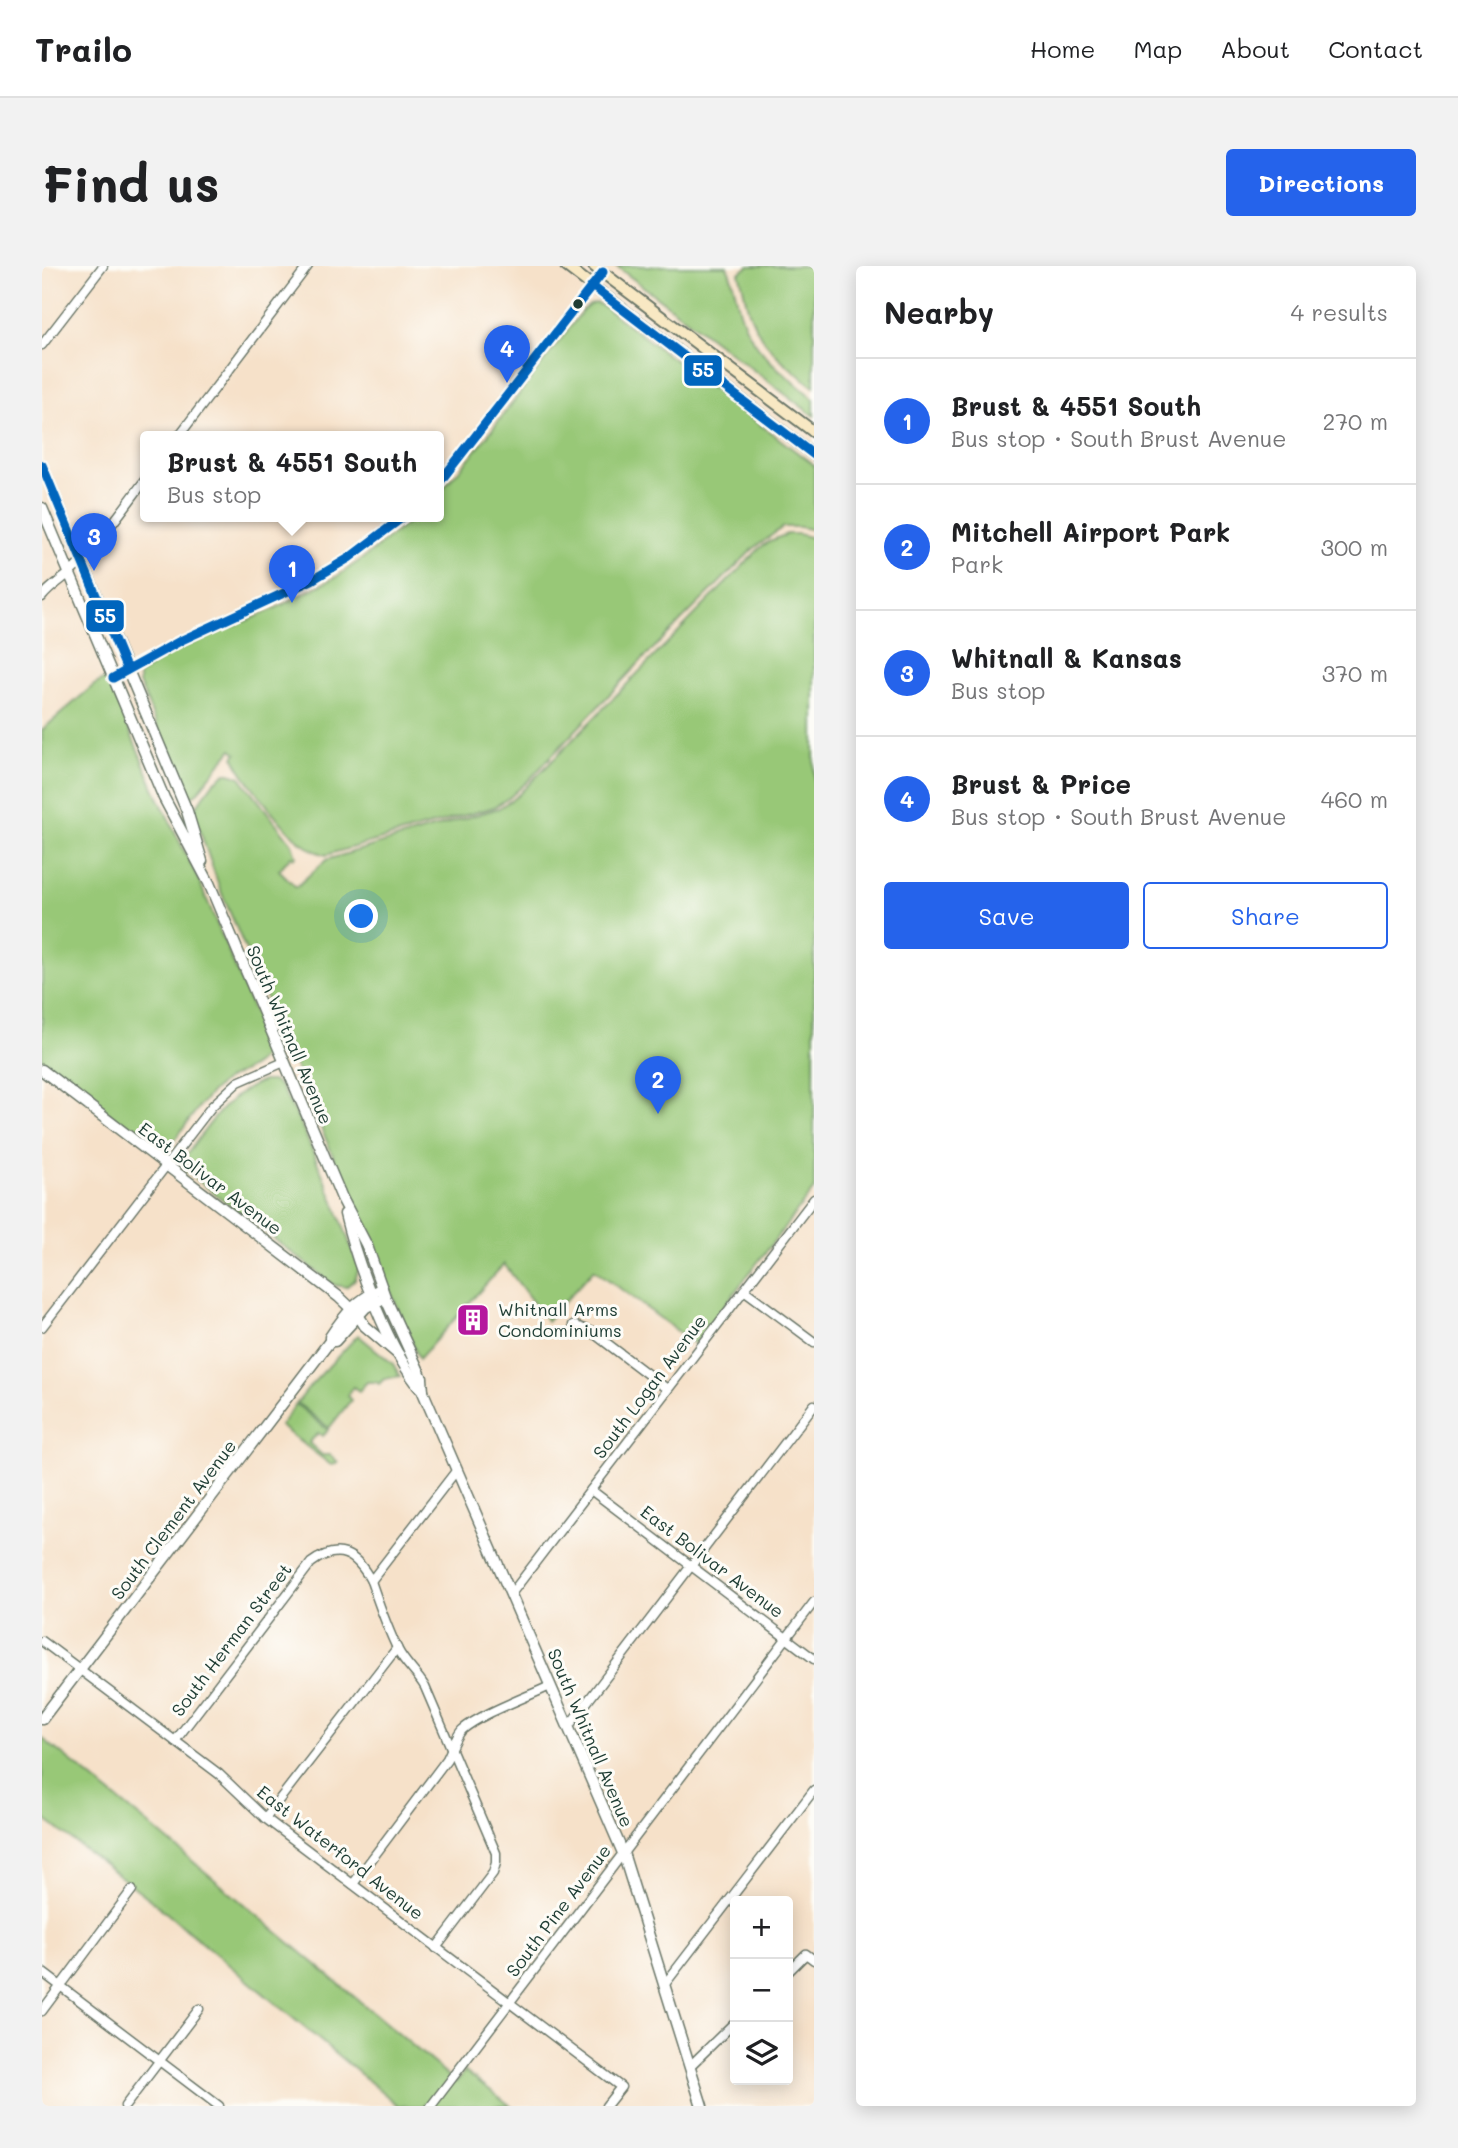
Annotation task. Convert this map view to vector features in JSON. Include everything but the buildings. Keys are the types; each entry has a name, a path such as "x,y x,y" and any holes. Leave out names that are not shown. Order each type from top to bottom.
{"main road":[{"path":"566,266 814,455"},
{"path":"598,269 814,432"}],"street":[{"path":"42,345 103,266"},
{"path":"183,431 308,266"},
{"path":"444,477 592,286 598,269"},
{"name":"South Whitnall Avenue","path":"42,467 187,811 209,883"},
{"path":"42,597 82,561 140,486"},
{"name":"South Whitnall Avenue","path":"42,508 163,798 209,883 342,1198 367,1246 422,1378 423,1392"},
{"path":"113,678 182,639 312,580 349,558 396,522"},
{"path":"42,1326 225,1092 238,1082 284,1062"},
{"name":"East Bolivar Avenue","path":"42,1070 354,1311 365,1325 399,1355"},
{"name":"South Whitnall Avenue","path":"342,1198 351,1237 374,1298 399,1355 423,1392 622,1853 702,2106"},
{"name":"South Logan Avenue","path":"511,1594 814,1199"},
{"path":"744,1290 814,1342"},
{"name":"South Clement Avenue","path":"42,1718 330,1341 335,1341 354,1311 384,1292"},
{"path":"573,1325 592,1332 667,1389"},
{"path":"568,1727 814,1405"},
{"path":"436,1948 493,1872 496,1853 425,1687 397,1648 371,1581 456,1471"},
{"name":"East Bolivar Avenue","path":"592,1490 814,1659"},
{"name":"South Herman Street","path":"175,1741 311,1563 327,1554 343,1553 358,1561 371,1581"},
{"name":"South Pine Avenue","path":"431,2106 814,1602"},
{"name":"East Waterford Avenue","path":"42,1641 229,1782 265,1818 621,2087 606,2106"},
{"path":"265,1818 397,1648"},
{"path":"353,1884 447,1759 458,1736 475,1721 550,1686"},
{"path":"665,1984 814,1790"},
{"path":"42,2011 132,1890"},
{"path":"793,1969 810,1957"},
{"path":"42,1972 219,2106"},
{"path":"125,2106 199,2009"},
{"path":"690,2066 730,2027"}],"green space":[{"path":"616,266 727,266 748,331 772,363 814,399 814,416"},
{"path":"749,266 814,266 814,387 778,356 756,328 739,273"},
{"path":"596,303 603,306 814,465 814,530 783,527 753,549 641,661 529,780 494,807 326,855 308,847 287,829 237,764 234,757 237,753 232,749 197,793 187,797 139,683 139,675 184,647 272,610 336,577 408,522 444,522 444,487 478,448 583,310"},
{"path":"787,534 814,538 814,1189 695,1344 594,1269 547,1321 504,1264 419,1359 220,889 193,811 214,782 226,773 240,777 292,844 296,856 291,856 279,870 296,887 326,860 499,808 517,796 760,548"},
{"path":"107,678 158,797 199,881 266,1041 265,1052 259,1061 215,1089 176,1138 164,1145 152,1142 121,1123 42,1062 42,730 94,685"},
{"path":"263,1081 272,1081 280,1086 300,1122 334,1201 359,1268 355,1280 346,1287 334,1285 184,1170 185,1157 210,1123 238,1095"},
{"path":"358,1335 393,1364 400,1376 384,1379 379,1384 367,1382 359,1391 353,1387 347,1396 351,1400 329,1428 297,1403"},
{"path":"296,1404 328,1430 323,1436 318,1433 309,1443 322,1455 330,1455 338,1462 336,1464 331,1465 280,1426"},
{"path":"42,1738 456,2082 465,2071 511,2106 399,2106 146,1896 42,1817"}],"transit line":[{"name":"55","path":"444,477 603,272"},
{"name":"55","path":"592,286 814,455"},
{"name":"55","path":"42,465 127,670"},
{"name":"55","path":"113,678 182,640 312,580 349,558 396,522"}],"place":[{"name":"Brust & Price","path":"507,383"},
{"name":"Whitnall & Kansas","path":"94,571"},
{"name":"Brust & 4551 South","path":"292,603"},
{"name":"Mitchell Airport Park","path":"658,1114"},
{"name":"Whitnall Arms Condominiums","path":"473,1320"}]}
